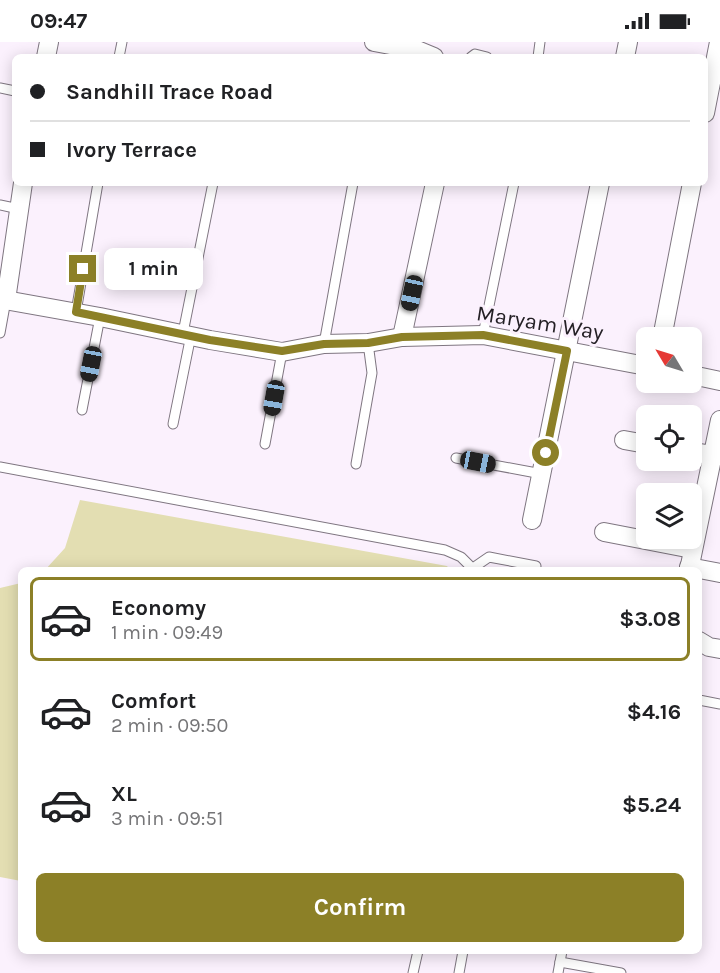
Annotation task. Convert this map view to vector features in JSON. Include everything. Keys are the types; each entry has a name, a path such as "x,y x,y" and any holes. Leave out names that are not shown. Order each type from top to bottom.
{"street":[{"path":"711,104 719,42"},
{"path":"378,45 418,46"},
{"path":"3,299 23,186"},
{"path":"402,337 434,186"},
{"path":"532,520 599,186"},
{"path":"664,327 691,186"},
{"name":"Maryam Way","path":"3,299 210,340 282,351 324,344 368,343 402,337 483,335 636,364"},
{"path":"702,377 720,381"},
{"path":"702,510 714,464 720,420"},
{"path":"624,440 636,442"},
{"path":"604,532 636,538"},
{"path":"689,567 692,549"},
{"path":"702,571 720,573"},
{"path":"702,643 720,649"}],"lane":[{"path":"76,312 97,186"},
{"path":"173,424 212,186"},
{"path":"324,344 351,186"},
{"path":"483,335 513,186"},
{"path":"0,205 19,209"},
{"path":"0,333 3,299"},
{"path":"82,410 100,317"},
{"path":"356,464 372,373 368,343"},
{"path":"265,444 282,351"},
{"path":"456,458 542,474"},
{"path":"0,467 445,550 461,557 472,567"},
{"path":"476,567 489,557 536,567"},
{"path":"702,701 720,704"},
{"path":"413,973 417,954"},
{"path":"459,973 462,954"},
{"path":"558,973 561,954"},
{"path":"560,962 615,972"}],"shaded area":[{"path":"80,500 448,567 48,567 65,548"},
{"path":"18,584 18,880 0,877 0,588"}],"route":[{"path":"83,269 76,312 210,340 282,351 324,344 368,343 424,335 483,335 567,351 546,453"}]}
